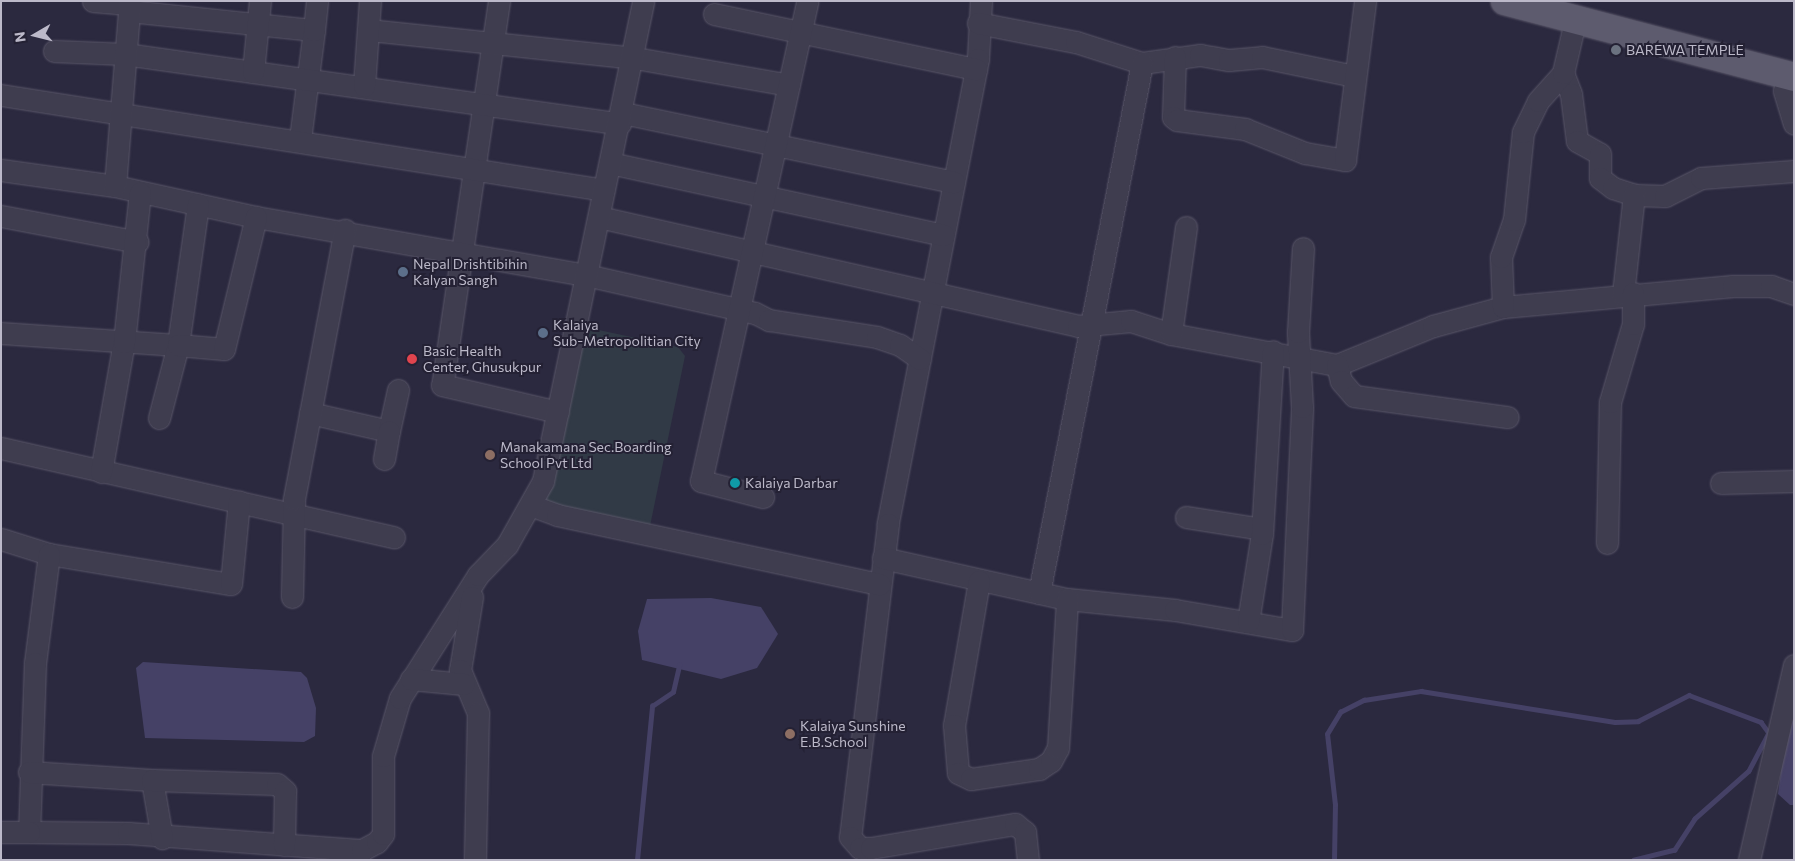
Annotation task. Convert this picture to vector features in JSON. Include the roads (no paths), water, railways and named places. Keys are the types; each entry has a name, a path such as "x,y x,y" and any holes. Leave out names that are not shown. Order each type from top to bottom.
{"main road":[{"path":"1505,1 1563,11 1790,77"}],"street":[{"path":"93,1 258,26 314,30"},
{"path":"253,72 260,1"},
{"path":"300,139 309,80 317,1"},
{"path":"364,86 370,1"},
{"path":"499,1 483,105 477,167 443,354 442,385 558,412"},
{"path":"475,860 478,713 464,684 460,670 473,589 478,575 507,545 543,481 604,190 622,119 643,1"},
{"path":"763,498 701,481 754,253 807,1"},
{"path":"981,1 976,69 883,558 861,714 850,824 853,843 871,848 1015,824 1025,832 1028,860"},
{"path":"1175,57 1173,117 1177,120 1245,129 1305,153 1345,160 1354,76 1365,1"},
{"path":"115,186 129,5"},
{"path":"1563,11 1563,73 1571,94 1577,141 1600,154 1600,178 1613,188 1634,195 1681,192 1701,178 1794,171"},
{"path":"714,14 976,69"},
{"path":"978,23 1076,42 1142,63 1175,57 1262,57 1354,76"},
{"path":"369,30 634,58 789,85"},
{"path":"54,51 125,54 364,86 483,105 622,119 776,145 954,182"},
{"path":"1039,593 1142,63"},
{"path":"1504,307 1501,257 1514,220 1523,132 1538,101 1563,73"},
{"path":"1790,77 1784,91 1794,124"},
{"path":"1,95 300,139 477,167 604,190"},
{"path":"610,163 943,235"},
{"path":"1,170 115,186 256,217 345,230 462,255 586,275 741,310 769,320 877,337 900,345 920,359"},
{"path":"101,472 124,342 138,242 140,193"},
{"path":"1607,543 1610,402 1633,324 1628,293 1634,195"},
{"path":"159,418 178,345 198,204"},
{"path":"1,216 138,242"},
{"path":"1,333 224,349 256,217"},
{"path":"599,217 754,253 934,291 1078,326 1091,323 1132,321 1171,334 1273,351 1303,360 1337,365 1433,326 1504,307 1628,293 1771,286 1794,294"},
{"path":"1171,334 1186,227"},
{"path":"292,597 294,513 310,413 345,230"},
{"path":"883,558 1067,600 1248,622 1292,630 1303,360 1298,332 1303,248"},
{"path":"1248,622 1262,529 1273,351"},
{"path":"1337,365 1342,381 1354,396 1508,416"},
{"path":"384,460 398,390"},
{"path":"310,413 389,432"},
{"path":"1,448 394,537"},
{"path":"1721,483 1794,481"},
{"path":"1,539 49,554 231,584 240,501"},
{"path":"530,505 566,517 880,584"},
{"path":"1186,517 1262,529"},
{"path":"28,832 29,772 37,639 49,554"},
{"path":"979,581 954,725 958,773 971,779 1039,769 1051,761 1058,748 1067,600"},
{"path":"343,860 372,851 383,834 383,756 400,698 473,589"},
{"path":"1749,860 1794,665"},
{"path":"411,679 464,684"},
{"path":"29,772 152,780 277,784 285,791 284,845"},
{"path":"152,780 162,838"},
{"path":"1,832 162,838 372,851"}],"waterway":[{"path":"637,860 652,706 673,692 679,665"},
{"path":"1334,860 1335,805 1327,734 1340,712 1364,700 1421,691 1615,722 1638,721 1689,695 1761,722 1769,733 1749,771 1695,819 1675,850 1634,860"}],"place":[{"name":"BAREWA TEMPLE","path":"1616,50"},
{"name":"Nepal Drishtibihin Kalyan Sangh","path":"403,272"},
{"name":"Kalaiya Sub-Metropolitian City","path":"543,333"},
{"name":"Basic Health Center, Ghusukpur","path":"412,359"},
{"name":"Manakamana Sec.Boarding School Pvt Ltd","path":"490,455"},
{"name":"Kalaiya Darbar","path":"735,483"},
{"name":"Kalaiya Sunshine E.B.School","path":"790,734"}]}
